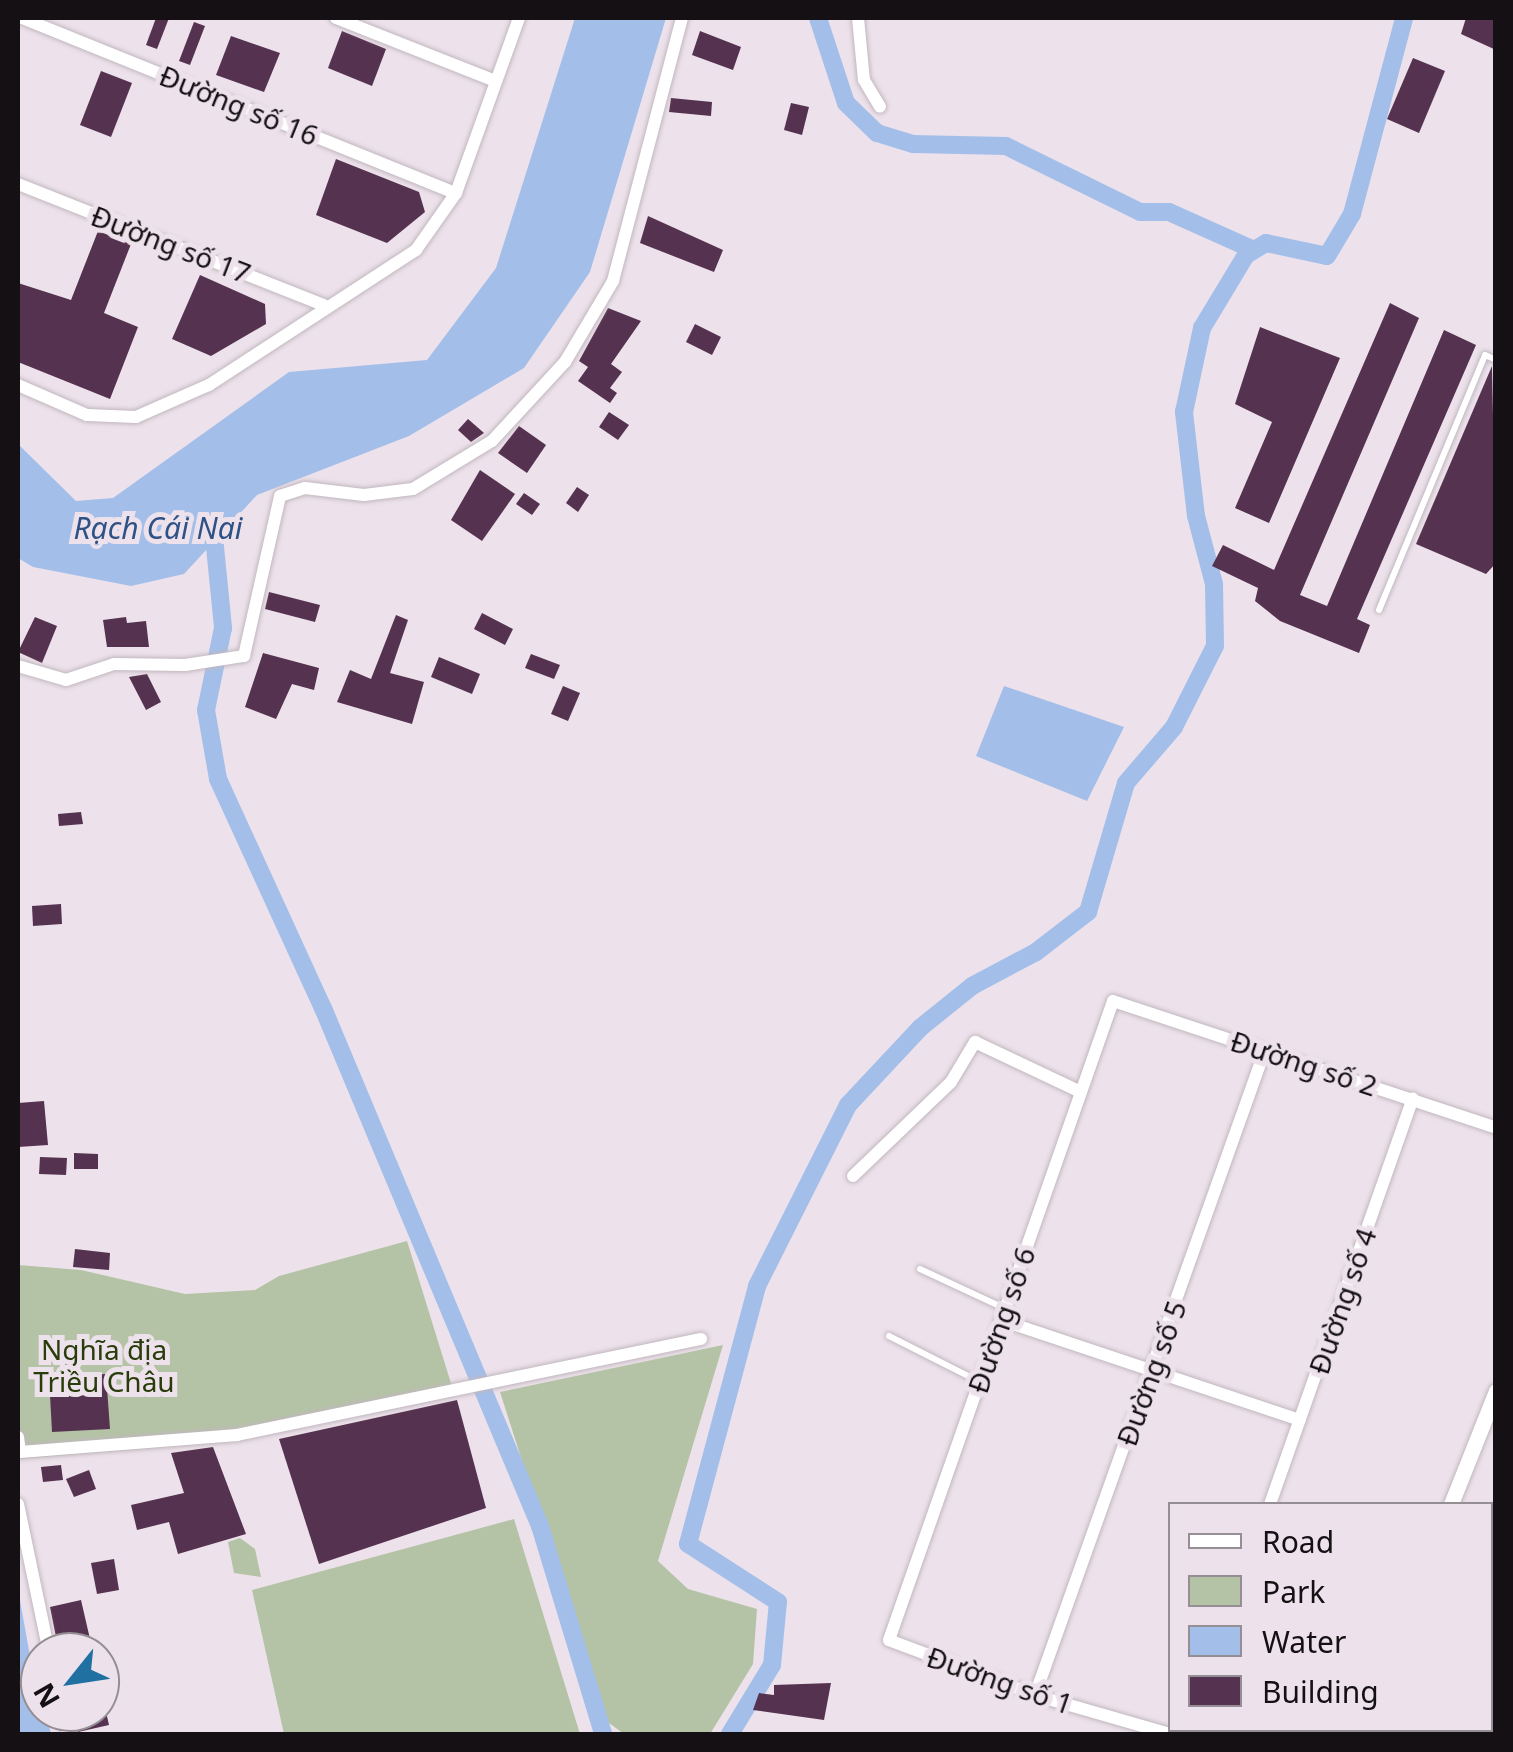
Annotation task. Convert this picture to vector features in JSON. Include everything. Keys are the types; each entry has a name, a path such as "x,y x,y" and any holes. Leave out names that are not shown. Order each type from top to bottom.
{"street":[{"name":"Đường số 16","path":"22,18 456,192"},
{"path":"336,18 495,81"},
{"path":"18,386 87,414 136,417 209,385 324,305 416,250 456,192 519,18"},
{"path":"18,666 66,680 114,664 185,665 244,656 280,496 305,488 380,493 445,475 492,441 565,362 613,281 682,18"},
{"path":"858,18 864,80 880,107"},
{"name":"Đường số 17","path":"18,184 324,305"},
{"name":"Đường số 2","path":"1112,1000 1496,1128"},
{"name":"Đường số 6","path":"889,1640 1112,1000"},
{"path":"853,1176 951,1082 975,1042 1081,1092"},
{"name":"Đường số 5","path":"1035,1695 1265,1050"},
{"name":"Đường số 4","path":"1271,1502 1413,1098"},
{"path":"1003,1314 1151,1372 1300,1420"},
{"path":"18,1437 20,1452 218,1438 489,1379 701,1339"},
{"path":"1453,1502 1496,1392"},
{"path":"18,1504 45,1632"},
{"name":"Đường số 1","path":"889,1640 1035,1695 1170,1734"}],"lane":[{"path":"1379,610 1485,355 1496,360"},
{"path":"920,1269 1003,1314"},
{"path":"889,1336 979,1382"}],"green space":[{"name":"Nghĩa địa Triều Châu","path":"407,1241 454,1393 227,1442 18,1459 18,1265 81,1270 185,1294 255,1290 279,1276"},
{"path":"723,1345 658,1561 688,1589 757,1609 753,1664 710,1734 624,1734 605,1720 500,1392"},
{"path":"514,1519 580,1734 284,1734 252,1590"},
{"path":"240,1538 255,1549 261,1577 234,1573 228,1542"}],"water":[{"name":"Rạch Cái Nai","path":"575,18 666,18 590,272 524,368 409,436 257,495 184,574 131,586 33,567 18,558 18,444 76,501 113,498 289,372 427,360 496,268"},
{"path":"1004,686 1124,727 1087,801 976,756"},
{"path":"18,1589 26,1632 20,1632 20,1732 51,1734 18,1734"}],"building":[{"path":"156,18 169,18 157,49 146,45"},
{"path":"1466,18 1496,18 1496,50 1461,34"},
{"path":"194,22 205,26 190,65 179,61"},
{"path":"342,31 386,49 372,86 328,68"},
{"path":"700,31 741,47 733,70 692,55"},
{"path":"231,36 280,53 264,92 216,75"},
{"path":"1413,58 1445,71 1419,133 1387,119"},
{"path":"101,71 132,83 111,137 80,125"},
{"path":"671,98 712,102 711,116 669,112"},
{"path":"791,103 809,107 802,135 784,130"},
{"path":"336,159 419,192 425,212 387,243 316,215"},
{"path":"648,216 723,250 714,272 640,243"},
{"path":"98,231 131,244 104,313 138,327 110,399 18,362 18,283 71,300"},
{"path":"200,275 265,304 266,324 211,356 172,339"},
{"path":"1390,303 1419,318 1300,595 1327,606 1444,330 1476,345 1357,619 1370,625 1359,653 1280,621 1255,601 1258,588 1212,566 1223,545 1274,570"},
{"path":"608,308 641,321 611,364 622,372 610,388 617,393 610,403 578,381 588,367 579,361"},
{"path":"695,324 721,337 712,355 686,342"},
{"path":"1260,327 1340,358 1269,523 1235,508 1272,422 1235,404"},
{"path":"1492,366 1496,563 1486,574 1416,544"},
{"path":"609,412 629,425 618,440 599,427"},
{"path":"468,419 484,433 471,442 458,430"},
{"path":"519,426 546,445 527,473 498,453"},
{"path":"480,470 515,494 482,541 451,520"},
{"path":"577,487 589,495 578,512 566,503"},
{"path":"524,493 540,504 532,515 516,504"},
{"path":"269,592 320,605 315,622 265,609"},
{"path":"482,613 513,629 505,645 474,629"},
{"path":"396,615 408,620 390,673 424,682 412,724 337,702 350,670 371,679"},
{"path":"35,617 57,626 42,663 18,652"},
{"path":"126,617 127,623 146,621 149,647 107,647 103,620"},
{"path":"263,653 319,668 314,690 292,684 276,719 245,707"},
{"path":"531,654 560,665 554,679 525,668"},
{"path":"439,657 480,674 472,694 431,677"},
{"path":"147,674 161,702 146,710 129,677"},
{"path":"563,686 580,693 568,721 551,714"},
{"path":"81,812 83,824 59,826 58,814"},
{"path":"61,904 62,924 33,926 32,906"},
{"path":"44,1101 48,1145 18,1147 18,1103"},
{"path":"74,1153 98,1154 98,1169 74,1169"},
{"path":"40,1157 67,1158 66,1175 39,1174"},
{"path":"75,1249 110,1253 109,1270 73,1267"},
{"path":"106,1374 110,1429 52,1432 49,1377"},
{"path":"457,1400 486,1508 319,1564 279,1439"},
{"path":"213,1447 246,1534 178,1554 169,1522 137,1530 131,1505 184,1493 171,1453"},
{"path":"61,1465 63,1480 43,1482 41,1467"},
{"path":"89,1470 96,1489 74,1497 66,1479"},
{"path":"114,1559 119,1590 97,1594 91,1563"},
{"path":"81,1600 88,1632 55,1632 50,1607"},
{"path":"831,1683 824,1720 753,1710 759,1693 774,1695 774,1685"}],"waterway":[{"path":"818,18 846,103 877,133 913,144 1006,146 1140,212 1169,212 1254,250"},
{"path":"730,1734 772,1665 778,1602 688,1544 757,1286 848,1105 920,1028 972,986 1036,952 1088,912 1126,783 1174,727 1215,646 1214,584 1196,516 1184,412 1202,328 1246,255 1266,243 1327,256 1352,214 1404,18"},
{"path":"212,517 223,628 206,710 218,779 323,1008 540,1526 603,1734"}]}
